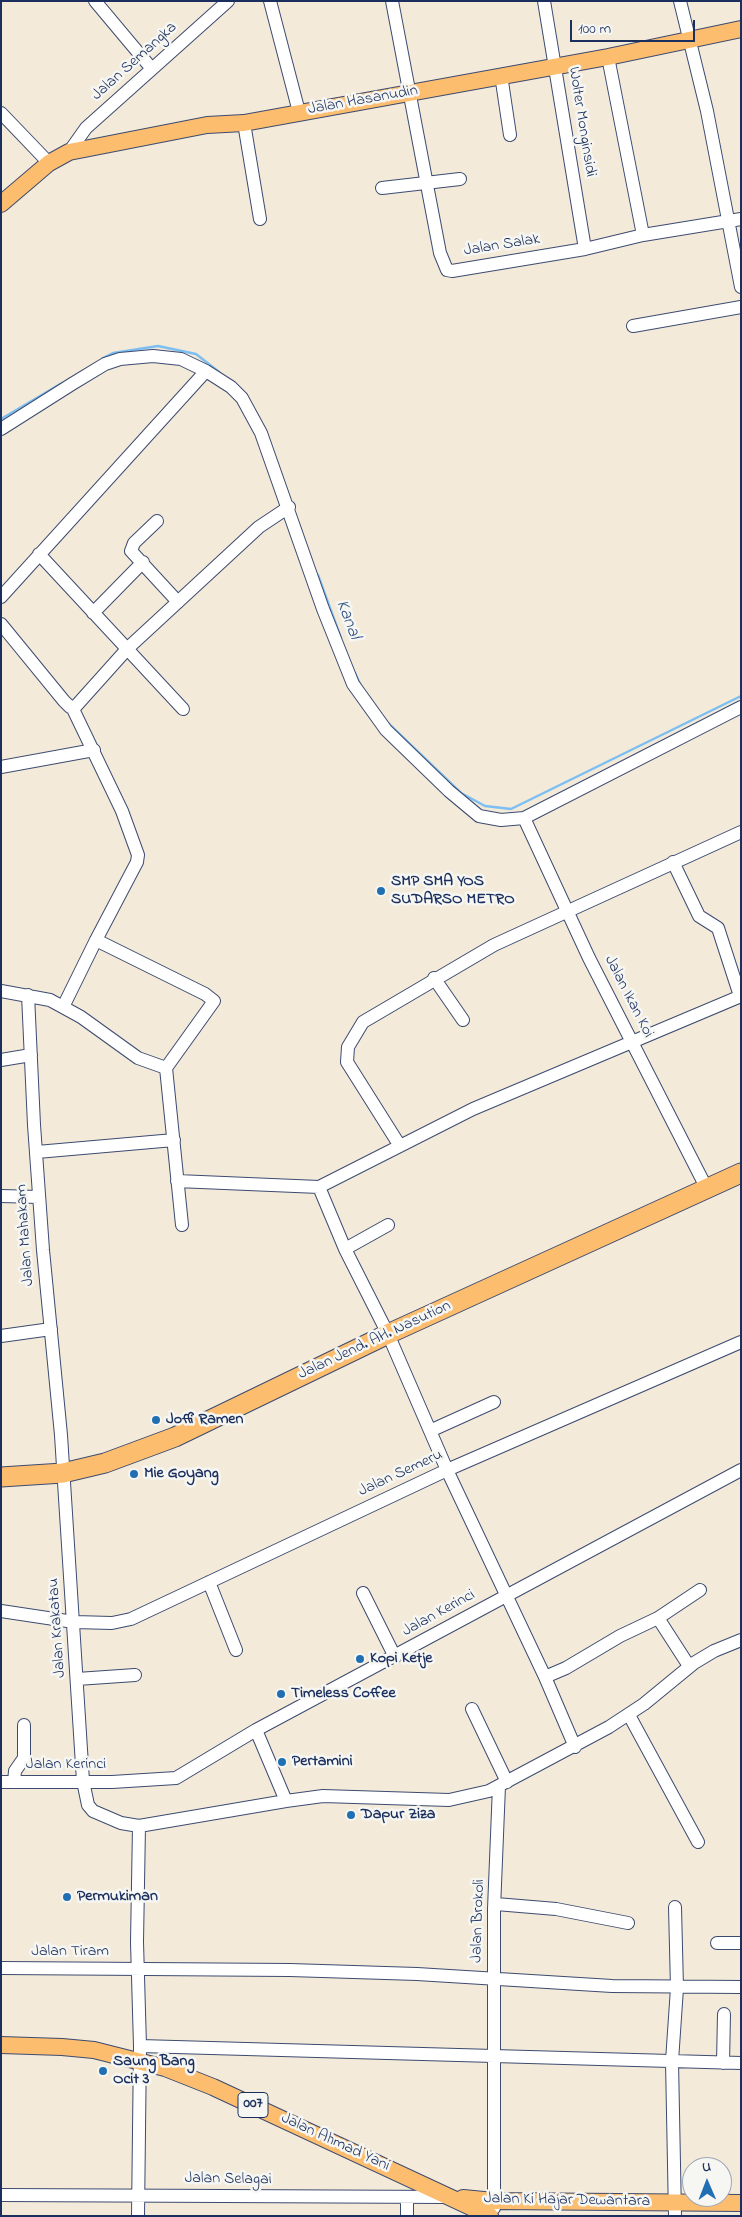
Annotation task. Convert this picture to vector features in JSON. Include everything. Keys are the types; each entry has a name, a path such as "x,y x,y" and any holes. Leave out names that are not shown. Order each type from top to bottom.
{"highway":[{"name":"Jalan Jend. AH. Nasution","path":"1,1477 63,1472 112,1460 175,1437 388,1334 741,1173"}],"main road":[{"name":"Jalan Hasanudin","path":"1,204 49,163 69,152 207,125 244,123 608,57 741,29"},
{"name":"Jalan Ahmad Yani","path":"1,2045 62,2047 140,2053 454,2197 493,2211"},
{"name":"Jalan Ki Hajar Dewantara","path":"493,2211 675,2209 741,2203"}],"street":[{"path":"95,1 152,69"},
{"path":"270,1 299,112"},
{"name":"Jalan Salak","path":"392,1 440,253 447,270 452,271 585,249 642,235 735,220"},
{"name":"Wolter Monginsidi","path":"544,1 585,249"},
{"path":"680,1 735,220 741,287"},
{"name":"Jalan Semangka","path":"69,152 86,128 222,3"},
{"path":"608,57 642,235"},
{"path":"501,76 510,135"},
{"path":"1,113 49,163"},
{"path":"244,123 260,219"},
{"path":"382,188 460,179"},
{"path":"633,326 741,307"},
{"path":"1,429 72,384 106,364 120,359 154,356 181,359 206,371 242,398 261,433 289,507 323,608 353,684 386,730 449,791 479,816 500,820 524,818 741,707"},
{"path":"1,597 206,371"},
{"path":"72,707 78,705 128,648 259,527 289,507"},
{"path":"157,520 132,546 131,551 178,602"},
{"path":"39,554 183,709"},
{"path":"93,613 143,562"},
{"path":"1,624 64,701 72,707 122,811 138,855 137,862 96,940 64,1007"},
{"path":"1,767 94,750"},
{"name":"Jalan Ikan Koi","path":"524,818 567,911 707,1189"},
{"path":"400,1146 348,1062 348,1047 356,1030 363,1022 434,978 494,945 741,832"},
{"path":"177,1181 319,1187 480,1106 632,1040 741,996 718,928 705,922 700,916 673,862"},
{"path":"96,940 214,1000 166,1068 182,1225"},
{"path":"434,978 463,1020"},
{"path":"1,991 50,1000 81,1017 138,1058 166,1068"},
{"name":"Jalan Mahakam","path":"28,995 39,1197 63,1472"},
{"path":"1,1060 31,1056"},
{"path":"36,1152 174,1140"},
{"path":"319,1187 345,1249 388,1334 432,1430 447,1470 545,1677 574,1747"},
{"path":"1,1196 39,1197"},
{"path":"345,1249 388,1225"},
{"path":"1,1336 51,1329"},
{"name":"Jalan Semeru","path":"1,1611 74,1622 112,1623 126,1620 447,1470 741,1342"},
{"path":"432,1430 494,1402"},
{"name":"Jalan Kerinci","path":"8,1782 176,1778 256,1730 396,1657 507,1595 741,1470"},
{"name":"Jalan Krakatau","path":"63,1472 83,1781 88,1805 93,1811 121,1823 139,1826"},
{"path":"209,1582 236,1650"},
{"path":"545,1677 566,1668 620,1636 658,1618 700,1590"},
{"path":"362,1593 396,1657"},
{"path":"658,1618 689,1666"},
{"path":"138,2216 140,2053 138,1968 139,1826 286,1801 338,1796 449,1800 467,1797 503,1784 574,1747 629,1715 689,1666 714,1651 741,1640"},
{"path":"77,1679 135,1675"},
{"path":"472,1709 503,1784"},
{"path":"629,1715 698,1842"},
{"path":"8,1782 24,1758 24,1725"},
{"path":"256,1730 286,1801"},
{"name":"Jalan Brokoli","path":"493,2211 492,2057 496,1904 503,1784"},
{"path":"496,1904 556,1909 628,1923"},
{"path":"675,1907 677,1988 672,2061 675,2209"},
{"path":"717,1943 741,1943"},
{"name":"Jalan Tiram","path":"1,1968 290,1970 612,1986 741,1987"},
{"path":"723,2063 724,2014"},
{"path":"140,2053 741,2062"},
{"name":"Jalan Selagai","path":"1,2195 454,2197"},
{"path":"407,2196 407,2216"}],"waterway":[{"name":"Kanal","path":"103,358 113,353 158,346 196,354 219,372"},
{"name":"Kanal","path":"1,419 62,383"},
{"name":"Kanal","path":"318,575 341,638"},
{"name":"Kanal","path":"355,673 361,686"},
{"name":"Kanal","path":"388,723 461,793 485,806 511,809 741,696"}],"place":[{"name":"SMP SMA YOS SUDARSO METRO","path":"381,891"},
{"name":"Joffi Ramen","path":"156,1420"},
{"name":"Mie Goyang","path":"134,1474"},
{"name":"Kopi Ketje","path":"360,1659"},
{"name":"Timeless Coffee","path":"281,1694"},
{"name":"Pertamini","path":"282,1762"},
{"name":"Dapur Ziza","path":"351,1815"},
{"name":"Permukiman","path":"67,1897"},
{"name":"Saung Bang Ocit 3","path":"103,2071"}]}
